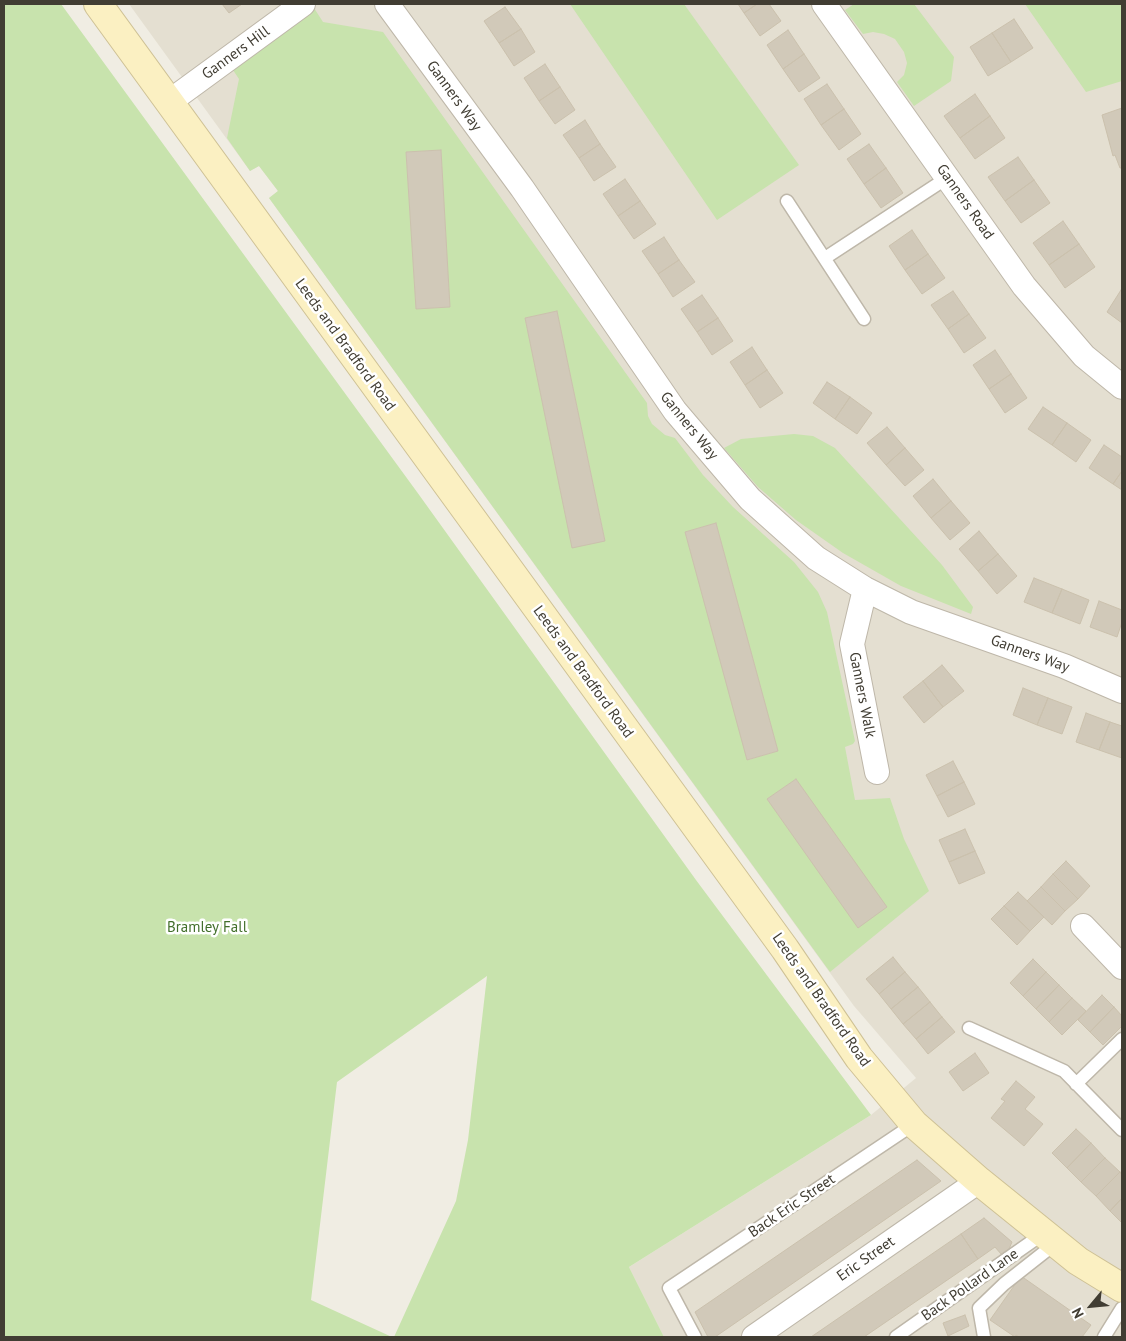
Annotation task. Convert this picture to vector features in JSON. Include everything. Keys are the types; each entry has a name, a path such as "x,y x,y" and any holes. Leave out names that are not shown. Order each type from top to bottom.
{"main road":[{"name":"Leeds and Bradford Road","path":"98,4 773,933 859,1058 914,1124 979,1181 1078,1262 1122,1288"}],"street":[{"name":"Ganners Hill","path":"169,102 303,4"},
{"name":"Ganners Way","path":"387,4 522,188 675,411 750,499 816,558 865,589 911,612 1064,666 1122,691"},
{"name":"Ganners Road","path":"824,4 1024,286 1084,356 1122,387"},
{"name":"Ganners Walk","path":"865,589 852,644 877,772"},
{"path":"1083,926 1122,967"},
{"name":"Eric Street","path":"754,1337 979,1181"}],"lane":[{"path":"824,258 947,178"},
{"path":"787,201 864,319"},
{"path":"969,1028 1064,1071 1122,1130"},
{"path":"1076,1084 1122,1039"},
{"name":"Back Eric Street","path":"695,1337 669,1288 914,1124"},
{"path":"984,1337 982,1335 979,1308 1050,1238"},
{"name":"Back Pollard Lane","path":"896,1337 1050,1238"},
{"path":"1104,1337 1122,1308"}],"shaded area":[{"path":"129,4 1122,4 1122,1337 664,1337 629,1267 871,1115 916,1078 854,1006 269,198 278,191 259,166 250,171"}],"green space":[{"name":"Bramley Fall","path":"4,4 61,4 417,492 696,880 871,1115 629,1267 664,1337 394,1337 456,1201 468,1140 487,976 337,1082 311,1300 392,1337 4,1337"},
{"path":"570,4 684,4 799,165 717,220"},
{"path":"854,4 914,4 954,57 951,81 914,106 897,82 904,75 907,63 904,52 895,39 884,34 873,32 863,34 845,10"},
{"path":"1025,4 1122,4 1122,81 1086,92"},
{"path":"314,8 323,22 383,32 647,403 648,416 652,424 665,435 675,438 703,475 733,507 794,562 818,592 827,612 855,741 853,744 845,747 855,800 890,798 904,839 929,891 830,972 269,198 278,191 259,166 250,171 227,138 239,79 231,67","holes":["441,150 450,307 416,309 406,152","557,311 605,540 572,547 525,318","716,523 778,751 748,760 685,532","796,779 886,907 858,927 767,799"]},
{"path":"794,434 813,436 835,448 942,565 973,607 971,614 901,586 843,553 796,520 758,487 724,448 741,439"}],"building":[{"path":"222,4 242,4 229,13"},
{"path":"738,4 757,4 744,13"},
{"path":"757,4 769,4 781,21 760,36 744,13"},
{"path":"505,7 521,29 499,43 484,21"},
{"path":"1014,19 1033,48 1011,62 992,33"},
{"path":"521,29 535,52 514,66 499,43"},
{"path":"788,30 804,54 783,69 767,45"},
{"path":"992,33 1011,62 988,76 970,47"},
{"path":"804,54 820,78 799,92 783,69"},
{"path":"545,64 560,87 539,101 524,78"},
{"path":"827,84 844,109 821,125 804,99"},
{"path":"560,87 575,110 555,124 539,101"},
{"path":"975,94 990,116 960,138 944,116"},
{"path":"1122,108 1122,168 1120,168 1115,155 1113,156 1102,115"},
{"path":"844,109 861,134 839,150 821,125"},
{"path":"990,116 1005,138 975,159 960,138"},
{"path":"585,120 600,144 579,158 563,135"},
{"path":"600,144 616,167 594,181 579,158"},
{"path":"869,144 886,168 864,184 847,159"},
{"path":"441,150 450,307 416,309 406,152"},
{"path":"1018,157 1034,180 1005,201 988,177"},
{"path":"886,168 903,193 881,208 864,184"},
{"path":"625,179 640,201 618,216 603,194"},
{"path":"1034,180 1050,203 1021,223 1005,201"},
{"path":"640,201 656,224 634,239 618,216"},
{"path":"1063,221 1079,244 1049,265 1033,243"},
{"path":"912,230 928,254 905,270 889,246"},
{"path":"664,237 679,260 658,274 642,251"},
{"path":"1079,244 1095,267 1065,288 1049,265"},
{"path":"928,254 945,278 922,294 905,270"},
{"path":"679,260 695,282 673,297 658,274"},
{"path":"1122,290 1122,323 1107,312"},
{"path":"953,291 969,314 948,329 931,305"},
{"path":"702,295 718,318 697,332 681,309"},
{"path":"557,311 605,541 572,548 525,318"},
{"path":"969,314 986,338 964,353 948,329"},
{"path":"718,318 733,341 712,355 697,332"},
{"path":"752,347 767,370 745,385 730,362"},
{"path":"995,350 1011,374 989,389 973,365"},
{"path":"767,370 783,393 760,408 745,385"},
{"path":"1011,374 1027,398 1005,413 989,389"},
{"path":"827,382 850,397 835,419 813,403"},
{"path":"850,397 872,413 857,434 835,419"},
{"path":"1043,407 1067,423 1052,445 1028,429"},
{"path":"1067,423 1091,440 1076,462 1052,445"},
{"path":"887,427 905,448 886,465 867,443"},
{"path":"1104,445 1122,457 1122,471 1113,484 1089,468"},
{"path":"905,448 924,470 905,486 886,465"},
{"path":"1122,471 1122,490 1113,484"},
{"path":"933,479 951,501 931,518 913,496"},
{"path":"951,501 970,523 950,540 931,518"},
{"path":"716,523 778,751 747,760 685,532"},
{"path":"979,531 998,554 978,571 959,549"},
{"path":"998,554 1017,576 997,594 978,571"},
{"path":"1034,578 1062,589 1052,613 1024,602"},
{"path":"1062,589 1089,600 1080,624 1052,613"},
{"path":"1099,601 1122,610 1122,622 1117,637 1090,627"},
{"path":"942,665 964,691 943,707 923,681"},
{"path":"923,681 943,707 924,723 903,697"},
{"path":"1023,688 1048,698 1037,725 1013,715"},
{"path":"1048,698 1072,707 1062,734 1037,725"},
{"path":"1086,713 1110,722 1099,750 1076,742"},
{"path":"1110,722 1122,726 1122,758 1099,750"},
{"path":"953,761 964,782 937,796 926,775"},
{"path":"796,779 887,907 858,928 767,799"},
{"path":"964,782 975,804 948,817 937,796"},
{"path":"965,829 975,851 949,862 939,840"},
{"path":"975,851 985,873 959,884 949,862"},
{"path":"1066,861 1090,886 1078,899 1053,874"},
{"path":"1053,874 1078,899 1065,911 1041,887"},
{"path":"1041,887 1065,911 1052,925 1027,901"},
{"path":"1018,892 1044,917 1030,931 1004,906"},
{"path":"1004,906 1030,931 1017,945 991,919"},
{"path":"893,957 905,972 879,994 866,979"},
{"path":"1033,959 1046,972 1023,996 1010,983"},
{"path":"905,972 918,987 891,1009 879,994"},
{"path":"1046,972 1059,985 1036,1009 1023,996"},
{"path":"1059,985 1072,998 1049,1022 1036,1009"},
{"path":"918,987 930,1002 903,1024 891,1009"},
{"path":"1102,995 1114,1007 1090,1032 1078,1020"},
{"path":"1072,998 1086,1011 1062,1035 1049,1022"},
{"path":"930,1002 942,1017 916,1039 903,1024"},
{"path":"1114,1007 1122,1016 1122,1026 1103,1045 1090,1032"},
{"path":"942,1017 955,1032 928,1054 916,1039"},
{"path":"975,1053 989,1073 963,1091 949,1072"},
{"path":"1016,1081 1035,1097 1025,1109 1043,1124 1024,1146 991,1118 1005,1101 1001,1099"},
{"path":"1076,1129 1091,1143 1067,1168 1052,1153"},
{"path":"1091,1143 1105,1158 1081,1182 1067,1168"},
{"path":"1105,1158 1120,1172 1096,1196 1081,1182"},
{"path":"917,1160 941,1181 715,1337 708,1337 695,1312"},
{"path":"1120,1172 1122,1175 1122,1198 1110,1211 1096,1196"},
{"path":"1122,1198 1122,1223 1110,1211"},
{"path":"984,1218 1012,1242 1009,1249 1001,1254 995,1247 978,1259 961,1234"},
{"path":"961,1234 978,1259 864,1337 811,1337"},
{"path":"1021,1276 1091,1325 1082,1337 1019,1337 1016,1335 1015,1337 990,1320"},
{"path":"965,1315 969,1326 948,1336 943,1323"}]}
